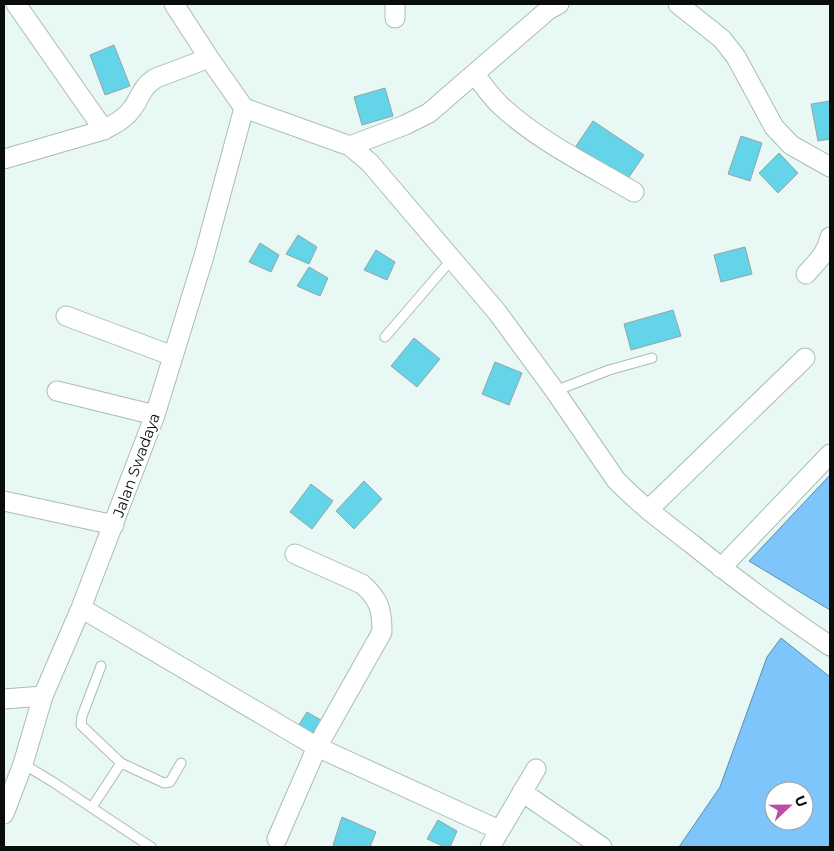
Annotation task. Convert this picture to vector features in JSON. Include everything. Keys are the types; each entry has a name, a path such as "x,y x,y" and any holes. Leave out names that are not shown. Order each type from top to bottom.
{"street":[{"path":"16,4 104,130"},
{"path":"174,4 244,108 350,146 370,163 497,312 555,391 616,480 648,510 721,568 830,646"},
{"path":"350,146 405,125 429,112 548,10 559,4"},
{"path":"678,4 722,39 736,58 774,127 791,145 830,167"},
{"path":"4,159 104,130 119,122 132,109 144,88 156,78 210,58"},
{"path":"474,74 499,105 517,120 538,135 634,192"},
{"name":"Jalan Swadaya","path":"4,814 24,764 43,696 81,608 155,415 204,256 244,108"},
{"path":"806,274 822,258 829,246 830,237"},
{"path":"66,316 173,356"},
{"path":"648,510 806,358"},
{"path":"57,391 155,415"},
{"path":"721,568 830,454"},
{"path":"4,501 114,525"},
{"path":"277,839 318,747 382,632 382,616 378,602 371,591 362,584 295,554"},
{"path":"81,608 318,747 499,830"},
{"path":"4,699 43,696"},
{"path":"490,847 536,769"},
{"path":"522,792 602,847"}],"lane":[{"path":"385,337 452,259"},
{"path":"555,391 609,370 652,358"},
{"path":"101,666 82,716 81,725 121,763 164,783 170,782 181,763"},
{"path":"92,807 121,763"},
{"path":"24,764 151,847"}],"water":[{"path":"830,475 830,610 749,561"},
{"path":"781,638 830,677 830,847 679,847 720,787 767,657"}],"building":[{"path":"114,45 130,86 105,95 90,55"},
{"path":"385,88 393,116 362,125 354,97"},
{"path":"830,101 830,139 818,141 811,104"},
{"path":"593,121 644,155 627,180 576,146"},
{"path":"741,136 762,143 750,181 728,174"},
{"path":"779,153 798,173 778,193 759,173"},
{"path":"298,235 317,247 309,264 286,254"},
{"path":"260,243 279,255 271,272 249,262"},
{"path":"745,247 752,274 721,282 714,255"},
{"path":"376,250 395,262 387,280 364,270"},
{"path":"309,267 328,278 320,296 297,286"},
{"path":"673,310 681,336 631,350 624,324"},
{"path":"414,338 440,359 417,387 391,366"},
{"path":"495,362 522,373 509,405 482,394"},
{"path":"364,481 382,499 354,529 336,511"},
{"path":"311,484 333,501 312,529 290,512"},
{"path":"307,712 326,723 318,741 295,731"},
{"path":"342,817 376,832 370,847 337,847 333,845"},
{"path":"438,820 457,831 450,847 445,847 427,839"}]}
